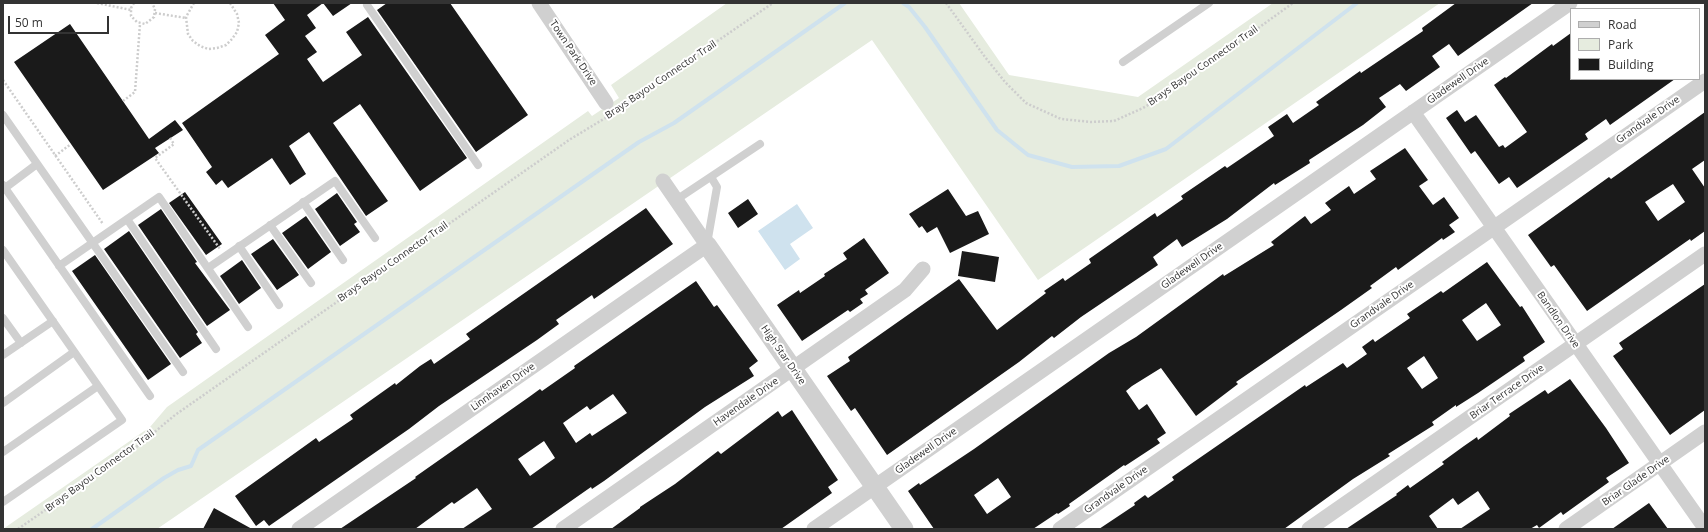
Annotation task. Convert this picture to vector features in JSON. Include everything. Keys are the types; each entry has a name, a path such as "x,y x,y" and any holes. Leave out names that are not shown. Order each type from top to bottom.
{"street":[{"name":"Town Park Drive","path":"539,3 606,103"},
{"name":"Gladewell Drive","path":"814,529 1570,3"},
{"name":"Grandvale Drive","path":"1060,529 1705,81"},
{"name":"Bandlon Drive","path":"1413,112 1705,528"},
{"name":"High Star Drive","path":"663,181 904,529"},
{"name":"Linnhaven Drive","path":"299,529 707,245"},
{"name":"Briar Terrace Drive","path":"1309,529 1705,254"},
{"name":"Havendale Drive","path":"563,529 793,370 905,290 923,269"},
{"name":"Briar Glade Drive","path":"1566,529 1705,432"}],"lane":[{"path":"1123,62 1209,3"},
{"path":"366,5 478,165"},
{"path":"3,115 183,372"},
{"path":"676,200 760,144"},
{"path":"37,164 4,186 150,396"},
{"path":"707,245 717,187 710,177"},
{"path":"208,268 335,181 375,238"},
{"path":"59,266 159,197 248,327"},
{"path":"303,202 343,260"},
{"path":"127,219 216,349"},
{"path":"270,225 311,283"},
{"path":"239,246 279,305"},
{"path":"3,250 122,420 3,502"},
{"path":"3,318 21,343"},
{"path":"3,355 53,321"},
{"path":"3,403 74,352"},
{"path":"3,452 98,386"}],"path":[{"path":"97,3 131,10"},
{"path":"134,3 131,10 133,20 140,24 152,20 156,13"},
{"path":"152,3 156,13"},
{"path":"194,3 189,8 186,18 188,34 193,41 204,47 217,48 226,45 237,32 239,23 237,14 230,3"},
{"name":"Brays Bayou Connector Trail","path":"18,529 139,445 175,415 416,246 569,140 601,121 773,3"},
{"name":"Brays Bayou Connector Trail","path":"946,3 985,57 1026,103 1062,119 1091,122 1114,120 1143,108 1168,93 1293,3"},
{"path":"156,13 186,18"},
{"path":"123,101 135,92 140,24"},
{"path":"3,80 108,232"},
{"path":"170,138 174,144 155,158 225,256"},
{"path":"55,156 72,144"}],"green space":[{"path":"727,3 959,3 1009,75 1138,97 1273,3 1440,3 1038,280 872,40 157,529 3,529 150,427 167,407 588,111 592,116 619,98 611,85"}],"water":[{"path":"797,204 813,228 790,244 800,259 785,270 758,231"}],"building":[{"path":"273,3 323,3 307,15 316,28 305,36 317,52 307,59 323,82 362,55 346,32 368,17 467,158 420,191 360,104 333,123 388,201 366,216 309,132 289,146 306,174 290,185 272,158 228,188 222,180 216,185 206,172 212,167 182,123 279,54 265,35 285,20"},
{"path":"323,3 352,3 333,16"},
{"path":"387,3 450,3 528,115 476,152 377,10"},
{"path":"1456,3 1533,3 1458,56 1449,44 1432,56 1440,67 1406,91 1400,84 1379,98 1386,107 1363,125 1309,160 1310,163 1275,185 1274,183 1227,219 1182,247 1177,239 1153,257 1158,265 1081,317 1054,338 1052,336 1019,362 887,455 855,408 851,411 827,376 850,361 848,357 959,279 997,330 1046,293 1044,291 1063,278 1065,281 1091,263 1089,259 1155,213 1157,217 1183,199 1181,196 1225,166 1227,168 1274,136 1268,127 1287,114 1293,123 1319,105 1316,102 1360,71 1361,73 1423,31 1422,28"},
{"path":"70,24 149,139 175,120 183,130 155,148 159,153 103,190 14,62"},
{"path":"1570,34 1570,80 1674,80 1610,125 1606,119 1585,134 1588,139 1517,188 1509,177 1499,184 1475,151 1471,154 1446,118 1457,110 1465,122 1476,115 1499,147 1503,145 1505,148 1527,132 1494,85 1505,77 1506,78 1552,44 1553,46"},
{"path":"1705,112 1705,160 1692,169 1705,188 1705,231 1691,241 1690,239 1587,311 1554,265 1551,267 1528,235 1609,177 1611,179","holes":["1673,184 1685,202 1658,221 1645,202"]},
{"path":"1405,148 1428,180 1419,186 1433,205 1444,197 1459,218 1449,225 1455,232 1443,240 1442,238 1398,270 1396,267 1370,286 1372,288 1236,382 1238,384 1196,416 1161,368 1132,386 1126,391 1139,410 1147,404 1166,433 1157,439 1160,443 1125,466 1124,465 1069,504 1070,506 1033,529 934,529 908,491 919,483 920,485 974,449 1109,353 1136,337 1223,274 1224,276 1274,245 1271,242 1305,216 1311,224 1331,210 1325,203 1349,186 1354,194 1376,179 1370,171","holes":["998,478 1011,497 987,514 974,495"]},
{"path":"948,189 966,216 978,211 989,234 950,253 937,227 927,233 922,226 919,228 909,214"},
{"path":"185,192 222,244 206,255 169,203"},
{"path":"337,193 357,222 354,224 360,232 340,246 315,209"},
{"path":"748,199 758,214 738,228 728,213"},
{"path":"646,208 673,244 594,299 592,295 556,320 559,324 537,340 439,406 409,429 269,526 264,520 256,526 235,496 316,438 319,442 353,419 350,415 395,383 396,385 420,366 431,359 434,364 470,339 466,334"},
{"path":"161,209 197,262 195,263 230,310 207,326 138,225"},
{"path":"306,216 331,252 308,269 282,233"},
{"path":"129,231 198,332 196,334 202,343 180,358 104,249"},
{"path":"864,238 889,273 865,290 868,294 860,299 863,303 850,312 848,310 802,341 777,305 799,290 800,293 825,276 824,274 847,259 843,253"},
{"path":"273,239 299,275 277,290 251,254"},
{"path":"962,251 999,257 995,282 958,276"},
{"path":"95,255 171,364 148,380 72,271"},
{"path":"242,260 261,288 239,304 220,276"},
{"path":"1487,262 1520,307 1522,306 1545,342 1523,357 1525,361 1456,407 1456,405 1432,422 1434,425 1388,454 1390,456 1353,479 1284,529 1099,529 1135,505 1134,503 1145,495 1148,498 1174,480 1172,477 1305,385 1306,387 1343,363 1347,368 1367,354 1362,347 1373,339 1375,342 1410,318 1407,314 1441,291 1443,293","holes":["1486,303 1501,325 1477,341 1462,320","1424,356 1438,378 1422,389 1407,368"]},
{"path":"696,281 714,307 717,305 758,361 749,368 754,376 705,407 604,481 592,489 591,487 531,529 462,529 492,509 477,488 454,504 452,502 415,529 340,529 416,478 415,477 540,389 542,391 575,368 574,366","holes":["613,394 627,413 592,436 590,433 576,443 563,423 587,406 590,410","544,441 555,458 530,476 518,459"]},
{"path":"1705,284 1705,410 1670,435 1613,356 1623,349 1619,343"},
{"path":"1570,379 1606,428 1629,463 1606,478 1609,482 1563,515 1561,512 1539,528 1537,525 1530,529 1460,529 1490,509 1478,491 1458,505 1453,498 1429,516 1438,529 1346,529 1397,495 1396,494 1408,485 1410,488 1444,464 1442,462 1464,446 1477,437 1478,440 1510,416 1509,414 1545,390 1548,394"},
{"path":"792,410 838,480 828,487 832,493 781,529 611,529 640,507 675,484 718,451 721,454 778,411 782,417"},
{"path":"1649,503 1668,529 1612,529"},
{"path":"214,508 252,529 203,529"}],"waterway":[{"path":"92,529 164,478 178,470 191,466 198,450 639,142 674,123 845,3"},
{"path":"903,3 909,7 925,27 997,130 1028,155 1072,167 1119,166 1166,149 1357,3"}]}
